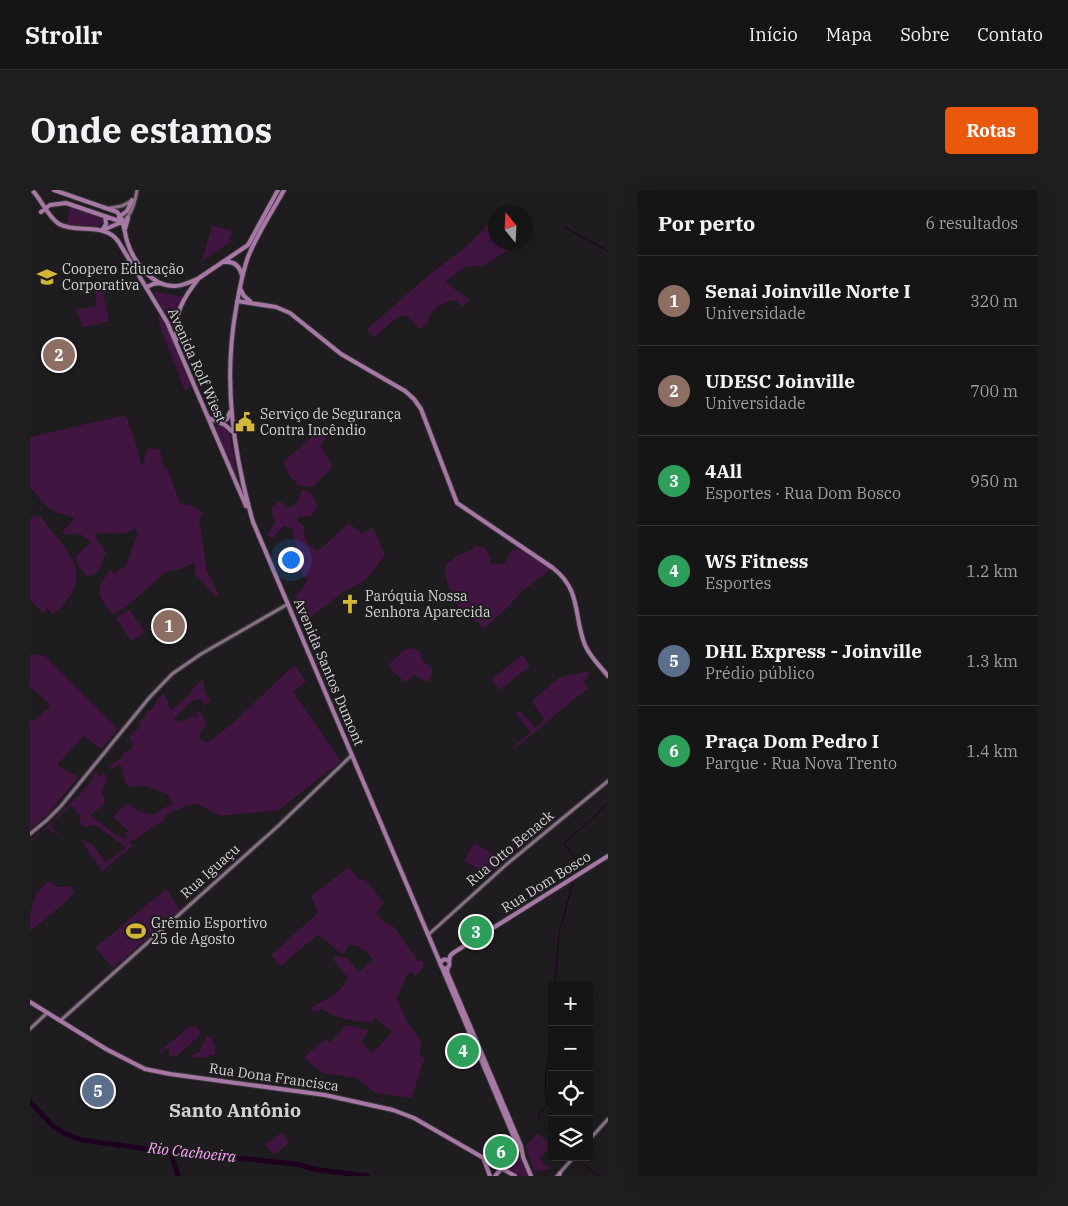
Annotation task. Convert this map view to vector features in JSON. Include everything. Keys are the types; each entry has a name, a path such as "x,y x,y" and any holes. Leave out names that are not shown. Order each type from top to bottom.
{"main road":[{"path":"32,190 58,223 65,226 101,230 128,218"},
{"path":"53,190 60,194 66,203"},
{"path":"53,190 110,208 117,212 131,251 142,267 152,278 171,286 180,285 199,278 245,248 254,236 278,190"},
{"path":"125,234 137,190"},
{"name":"Avenida Santos Dumont","path":"284,190 253,246 246,264 237,301 229,356 231,410 243,486 253,522 518,1150"},
{"path":"115,219 127,211 136,195"},
{"path":"39,199 41,212 53,204 66,203 122,222"},
{"path":"110,208 122,206 132,200"},
{"path":"49,213 54,205 66,203"},
{"path":"101,230 106,224 105,216"},
{"name":"Avenida Rolf Wiest","path":"101,230 111,233 116,238 160,307 253,522"},
{"path":"222,263 229,262 236,265 240,269 242,277"},
{"path":"246,264 241,292 245,298 254,304"},
{"path":"177,344 176,316 199,278"},
{"path":"148,287 161,283"},
{"path":"237,301 276,307 290,313 331,347 405,391 414,399 421,410 457,504 553,568 564,579 574,595 586,646 608,676"},
{"path":"212,425 227,419 231,410"},
{"path":"209,418 228,427 234,434"},
{"path":"30,834 61,806 149,698 172,674 201,654 288,604"},
{"name":"Rua Iguaçu","path":"60,1021 277,827 352,755"},
{"name":"Rua Otto Benack","path":"428,935 507,864 608,781"},
{"name":"Rua Dom Bosco","path":"450,962 450,956 453,953 608,856"},
{"path":"448,968 441,966 443,960 450,962 448,968 447,970 450,978 521,1146 523,1157 531,1176"},
{"name":"Rua Dona Francisca","path":"30,1002 124,1059 149,1070 319,1094 386,1107 408,1115 515,1176"},
{"path":"30,1029 47,1013"},
{"path":"593,1136 608,1119"},
{"path":"494,1176 518,1150 523,1157"},
{"path":"483,1157 490,1176"},
{"path":"558,1175 570,1161"}],"shaded area":[{"path":"70,207 101,217 103,222 97,227 67,224"},
{"path":"488,224 488,250 508,250 485,265 465,267 445,282 470,300 462,307 456,300 441,304 431,314 427,324 420,329 406,315 397,317 374,338 367,329 430,274 467,246"},
{"path":"212,225 232,231 229,238 231,242 202,261"},
{"path":"101,282 109,321 83,328 76,308 83,309 96,305 96,292 93,284"},
{"path":"154,293 184,297 176,314 173,328"},
{"path":"159,315 163,320 191,385 185,391 161,329"},
{"path":"126,415 141,465 143,465 147,448 160,450 164,468 168,469 180,504 190,505 204,513 199,519 207,571 220,598 212,593 195,575 194,562 184,568 166,572 127,606 113,615 103,601 100,588 110,569 114,573 126,566 138,533 135,529 124,533 96,534 97,541 106,552 100,568 95,574 87,576 78,565 76,556 91,542 79,534 70,535 62,533 74,518 51,509 30,489 30,437"},
{"path":"220,426 229,431 238,481 214,427"},
{"path":"321,429 328,434 321,446 333,467 313,487 299,486 290,476 283,462"},
{"path":"302,489 311,493 318,505 310,517 301,516 297,520 304,526 306,538 311,546 318,551 349,523 362,534 371,528 374,530 385,554 372,573 363,582 346,590 307,620 295,596 306,584 308,577 303,579 300,562 294,562 284,570 282,564 296,550 293,529 284,526 272,538 267,535 275,522 271,511 272,506 280,501 287,508 296,504"},
{"path":"36,516 41,517 69,553 77,576 67,600 53,614 47,608 43,613 30,600 30,519"},
{"path":"476,546 485,548 491,558 490,563 500,565 505,563 512,550 518,549 551,569 521,592 484,629 478,622 461,612 446,580 445,566 458,555 470,551"},
{"path":"129,609 145,632 131,641 116,618"},
{"path":"411,648 421,653 421,659 432,669 432,676 427,682 414,675 405,682 393,672 389,664 404,650"},
{"path":"30,654 45,656 118,729 101,749 84,736 57,765 78,777 49,813 30,830 30,720 35,721 50,707 30,687"},
{"path":"522,655 530,666 500,690 491,680"},
{"path":"294,665 306,681 293,692 341,761 279,810 220,816 197,804 188,805 166,815 163,822 152,827 137,839 129,841 133,846 102,872 86,849 83,840 93,845 106,863 126,847 96,826 92,825 86,828 81,825 79,821 81,815 71,806 51,824 52,828 63,839 47,828 30,842 79,795 91,781 95,772 97,772 100,778 102,774 107,775 102,792 105,801 102,806 90,815 112,832 125,839 127,838 126,832 130,832 113,817 122,807 127,810 123,806 128,803 136,810 153,815 173,803 168,794 144,786 128,786 125,782 121,766 110,767 111,764 121,759 124,752 131,750 133,746 129,735 137,730 141,719 143,720 148,711 152,709 159,697 164,693 171,710 191,693 191,690 203,679 205,692 210,701 203,707 204,702 200,699 192,701 174,719 180,722 193,716 197,718 196,713 199,710 207,723 201,731 199,738 207,743 232,724"},
{"path":"588,671 589,675 584,682 588,688 514,749 513,747 531,732 516,714 520,711 536,728 544,720 532,701 560,677"},
{"path":"474,843 500,857 490,875 464,861"},
{"path":"349,867 384,902 376,913 383,921 394,927 418,961 423,961 423,968 415,977 411,972 407,975 397,999 407,1022 422,1042 419,1054 425,1058 412,1098 375,1093 356,1078 323,1073 304,1058 326,1040 330,1043 346,1025 369,1030 361,1042 373,1053 392,1032 375,1018 371,1023 339,1017 323,1009 314,1012 310,1008 337,992 348,978 334,961 335,956 348,958 358,972 373,960 368,954 360,947 353,945 349,945 344,954 341,953 317,935 281,966 271,955 318,913 311,896"},
{"path":"49,881 58,887 71,886 74,892 67,901 30,931 32,903 38,892"},
{"name":"Grêmio Esportivo 25 de Agosto","path":"166,889 180,910 113,968 95,948"},
{"path":"190,1026 198,1027 200,1035 177,1056 169,1055 170,1049 166,1049 162,1054 158,1053"},
{"path":"207,1037 211,1037 215,1046 215,1054 203,1058 188,1057 199,1052"},
{"path":"282,1132 290,1142 274,1155 265,1145"},
{"path":"538,1133 548,1142 548,1150 540,1159 551,1169 535,1172 525,1146"},
{"path":"510,1134 516,1148 501,1165 486,1156"},
{"path":"519,1155 529,1176 520,1176 505,1167"}],"waterway":[{"path":"564,227 608,251"},
{"path":"577,870 579,864 564,843 607,803"},
{"path":"555,981 559,933 573,883"},
{"path":"539,1119 538,1115 548,1104 546,1089 548,1062"},
{"name":"Rio Cachoeira","path":"30,1102 52,1125 65,1134 82,1140 155,1150 297,1164 313,1169 367,1176"},
{"path":"544,1127 548,1130"},
{"path":"174,1152 172,1156 178,1176"},
{"path":"580,1161 598,1176"}],"place":[{"name":"Coopero Educação Corporativa","path":"47,277"},
{"name":"UDESC Joinville","path":"59,355"},
{"name":"Serviço de Segurança Contra Incêndio","path":"245,422"},
{"name":"Paróquia Nossa Senhora Aparecida","path":"350,604"},
{"name":"Senai Joinville Norte I","path":"169,626"},
{"name":"Grêmio Esportivo 25 de Agosto","path":"136,931"},
{"name":"4All","path":"476,932"},
{"name":"WS Fitness","path":"463,1051"},
{"name":"DHL Express - Joinville","path":"98,1091"},
{"name":"Praça Dom Pedro I","path":"501,1152"}],"district":[{"name":"Santo Antônio","path":"235,1110"}]}
